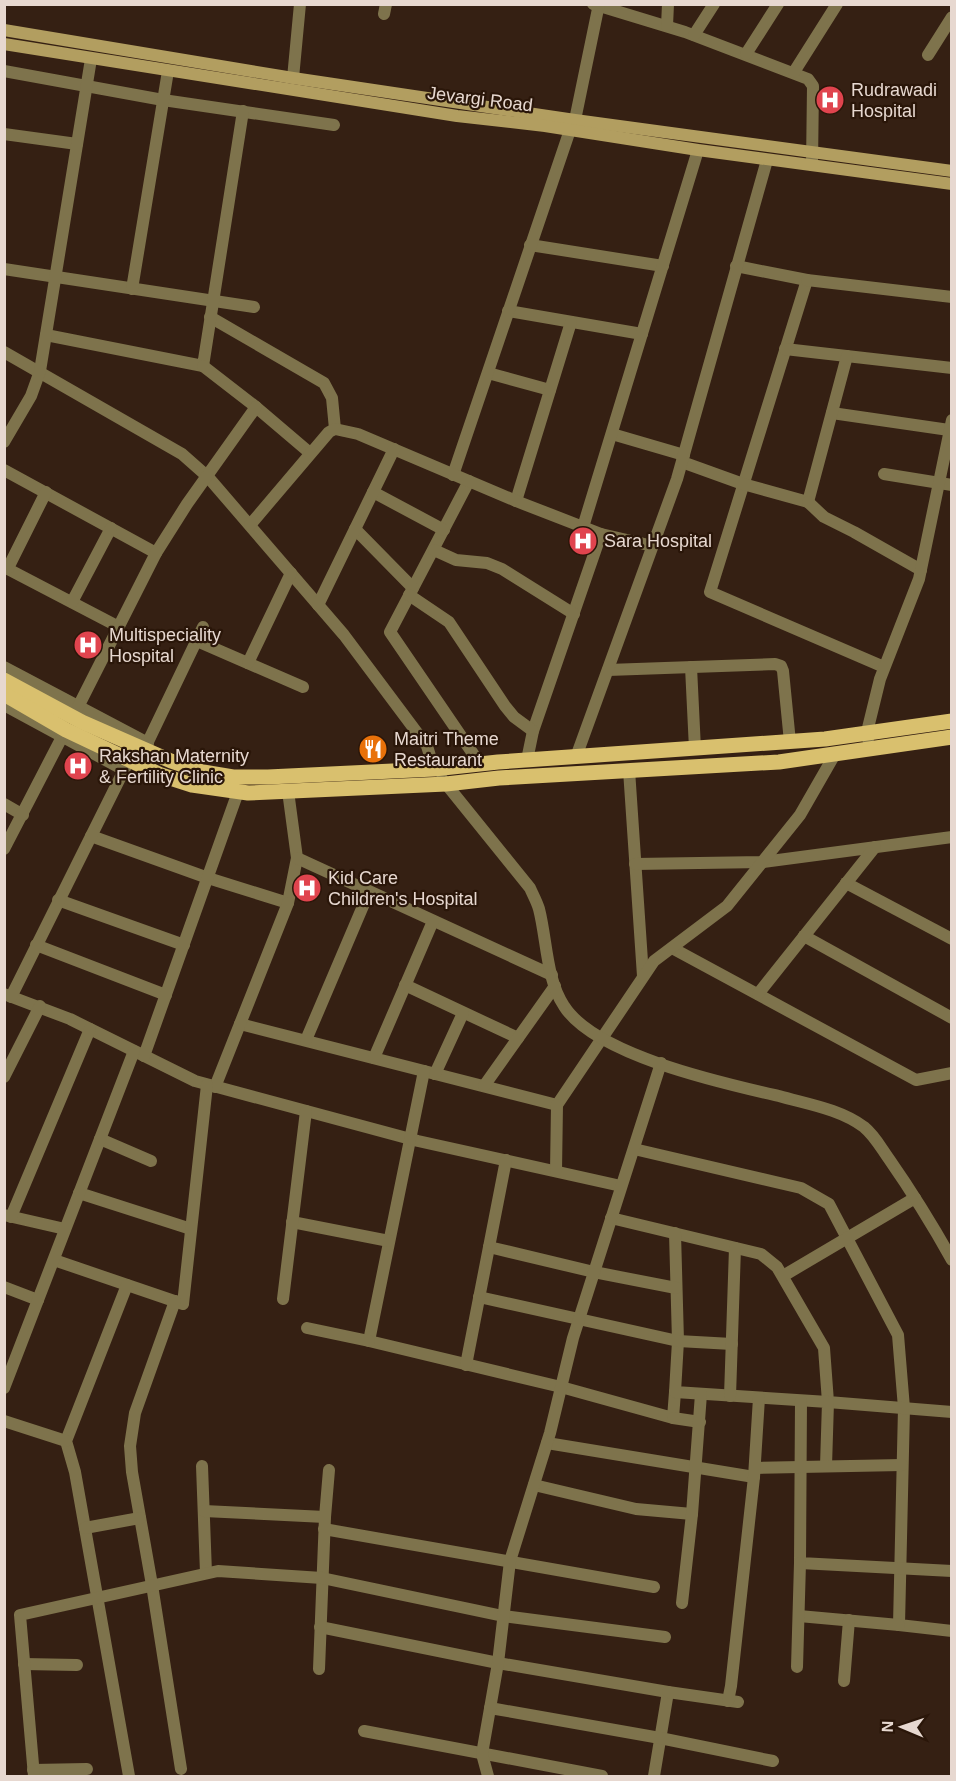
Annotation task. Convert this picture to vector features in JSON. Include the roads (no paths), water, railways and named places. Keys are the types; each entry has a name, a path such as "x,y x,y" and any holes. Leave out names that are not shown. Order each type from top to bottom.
{"main road":[{"path":"4,30 573,125 812,159 951,171"},
{"name":"Jevargi Road","path":"4,44 446,114 573,125 698,150 767,160 812,159 951,184"},
{"path":"4,680 82,722 146,746 203,772 233,777 434,769 528,760 790,742 951,721"},
{"path":"4,694 126,765 192,785 238,792 446,784 499,778 779,762 951,737"}],"street":[{"path":"293,78 300,4"},
{"path":"667,26 668,4"},
{"path":"694,35 714,4"},
{"path":"746,54 778,4"},
{"path":"794,72 837,4"},
{"path":"453,475 573,125 597,5 694,35 808,79 813,86 812,159"},
{"path":"928,55 951,17"},
{"path":"4,442 31,396 40,371 91,59"},
{"path":"4,71 163,100 334,125"},
{"path":"132,289 168,71"},
{"path":"203,366 243,111"},
{"path":"4,134 77,144"},
{"path":"583,527 698,150"},
{"path":"576,757 683,459 767,160"},
{"path":"530,245 663,267"},
{"path":"736,266 807,280 951,297"},
{"path":"4,269 254,307"},
{"path":"807,280 710,592 884,667"},
{"path":"508,311 642,334"},
{"path":"210,317 324,383 332,398 335,429"},
{"path":"516,501 571,322"},
{"path":"46,336 203,366 310,453"},
{"path":"785,348 951,368"},
{"path":"4,352 182,454 208,477 250,525 344,636 427,746 434,769 530,888 538,907 554,980 563,1006 583,1029 611,1045 662,1063 727,1084 824,1108 862,1126 872,1135 948,1246 951,1260"},
{"path":"808,502 847,356"},
{"path":"488,373 550,390"},
{"path":"78,707 156,553 187,504 256,407"},
{"path":"832,413 950,425 945,483 921,570 880,679 867,732 870,749"},
{"path":"250,525 310,453 329,432 335,429 358,434 516,501 601,534 653,546"},
{"path":"612,434 683,459 743,484 808,502 824,517 921,570"},
{"path":"318,605 394,449"},
{"path":"4,470 156,553"},
{"path":"884,474 945,483"},
{"path":"469,481 390,632 480,764"},
{"path":"46,492 6,568 119,627"},
{"path":"373,492 444,530"},
{"path":"72,602 111,528"},
{"path":"355,529 411,591 449,622 505,706 514,717 533,731"},
{"path":"528,760 533,731 601,534"},
{"path":"434,550 456,560 487,563 502,569 574,614"},
{"path":"248,663 291,573"},
{"path":"4,667 146,746 203,627"},
{"path":"196,641 303,687"},
{"path":"608,670 775,664 781,666 790,742"},
{"path":"691,667 695,749"},
{"path":"4,705 62,737 126,765 36,945 8,995 40,1006 195,1081 211,1086 410,1138 621,1186"},
{"path":"4,849 62,737"},
{"path":"556,1171 557,1105 643,976 654,961 727,906 800,815 835,754"},
{"path":"629,770 643,976"},
{"path":"54,1260 183,1304 211,1086 240,1024 288,903 297,858 288,791"},
{"path":"4,1388 100,1139 166,995 238,792"},
{"path":"4,804 23,815"},
{"path":"91,836 208,878 288,903"},
{"path":"636,864 763,862 951,837"},
{"path":"758,994 875,847"},
{"path":"297,858 554,980"},
{"path":"846,883 951,939"},
{"path":"306,1041 369,891"},
{"path":"58,900 184,945"},
{"path":"374,1058 433,921"},
{"path":"804,936 951,1018"},
{"path":"36,945 166,995"},
{"path":"672,948 916,1080 951,1073"},
{"path":"484,1086 518,1038 554,980"},
{"path":"405,985 518,1038"},
{"path":"4,1077 40,1006"},
{"path":"369,1341 410,1138 430,1072 463,1012"},
{"path":"240,1024 557,1105"},
{"path":"64,1229 8,1216 90,1029"},
{"path":"488,1776 482,1754 498,1663 510,1561 547,1443 579,1320 662,1063"},
{"path":"284,1299 306,1111"},
{"path":"100,1139 151,1161"},
{"path":"634,1149 801,1188 829,1204 897,1335 904,1408 899,1625"},
{"path":"466,1365 506,1160"},
{"path":"79,1193 191,1229"},
{"path":"783,1276 915,1198"},
{"path":"611,1218 761,1254 777,1267 824,1348 828,1402 826,1467"},
{"path":"292,1222 389,1242"},
{"path":"673,1418 678,1341 675,1233"},
{"path":"489,1247 594,1272 676,1288"},
{"path":"730,1396 735,1248"},
{"path":"127,1285 66,1442 75,1472 129,1776"},
{"path":"4,1287 38,1300"},
{"path":"479,1297 678,1341 732,1344"},
{"path":"175,1301 132,1424 131,1458 181,1769"},
{"path":"307,1328 561,1387 673,1418 700,1422"},
{"path":"675,1392 951,1412"},
{"path":"682,1603 692,1514 701,1394"},
{"path":"320,1627 498,1663 733,1702 731,1686 755,1472 759,1398"},
{"path":"797,1666 801,1401"},
{"path":"4,1421 66,1442"},
{"path":"547,1443 696,1468 755,1472 801,1467 902,1465"},
{"path":"202,1466 206,1573"},
{"path":"319,1669 329,1470"},
{"path":"534,1485 636,1509 692,1514"},
{"path":"204,1511 325,1523 510,1561 654,1587"},
{"path":"85,1528 140,1518"},
{"path":"800,1563 951,1571"},
{"path":"87,1769 34,1773 20,1615 97,1596 218,1571 322,1578 503,1616 665,1637"},
{"path":"799,1616 951,1631"},
{"path":"844,1682 849,1620"},
{"path":"24,1664 77,1665"},
{"path":"654,1776 668,1692"},
{"path":"490,1708 660,1738 773,1761"},
{"path":"364,1731 602,1776"}],"place":[{"name":"Rudrawadi Hospital","path":"830,100"},
{"name":"Sara Hospital","path":"583,541"},
{"name":"Multispeciality Hospital","path":"88,645"},
{"name":"Maitri Theme Restaurant","path":"373,749"},
{"name":"Rakshan Maternity & Fertility Clinic","path":"78,766"},
{"name":"Kid Care Children's Hospital","path":"307,888"}]}
